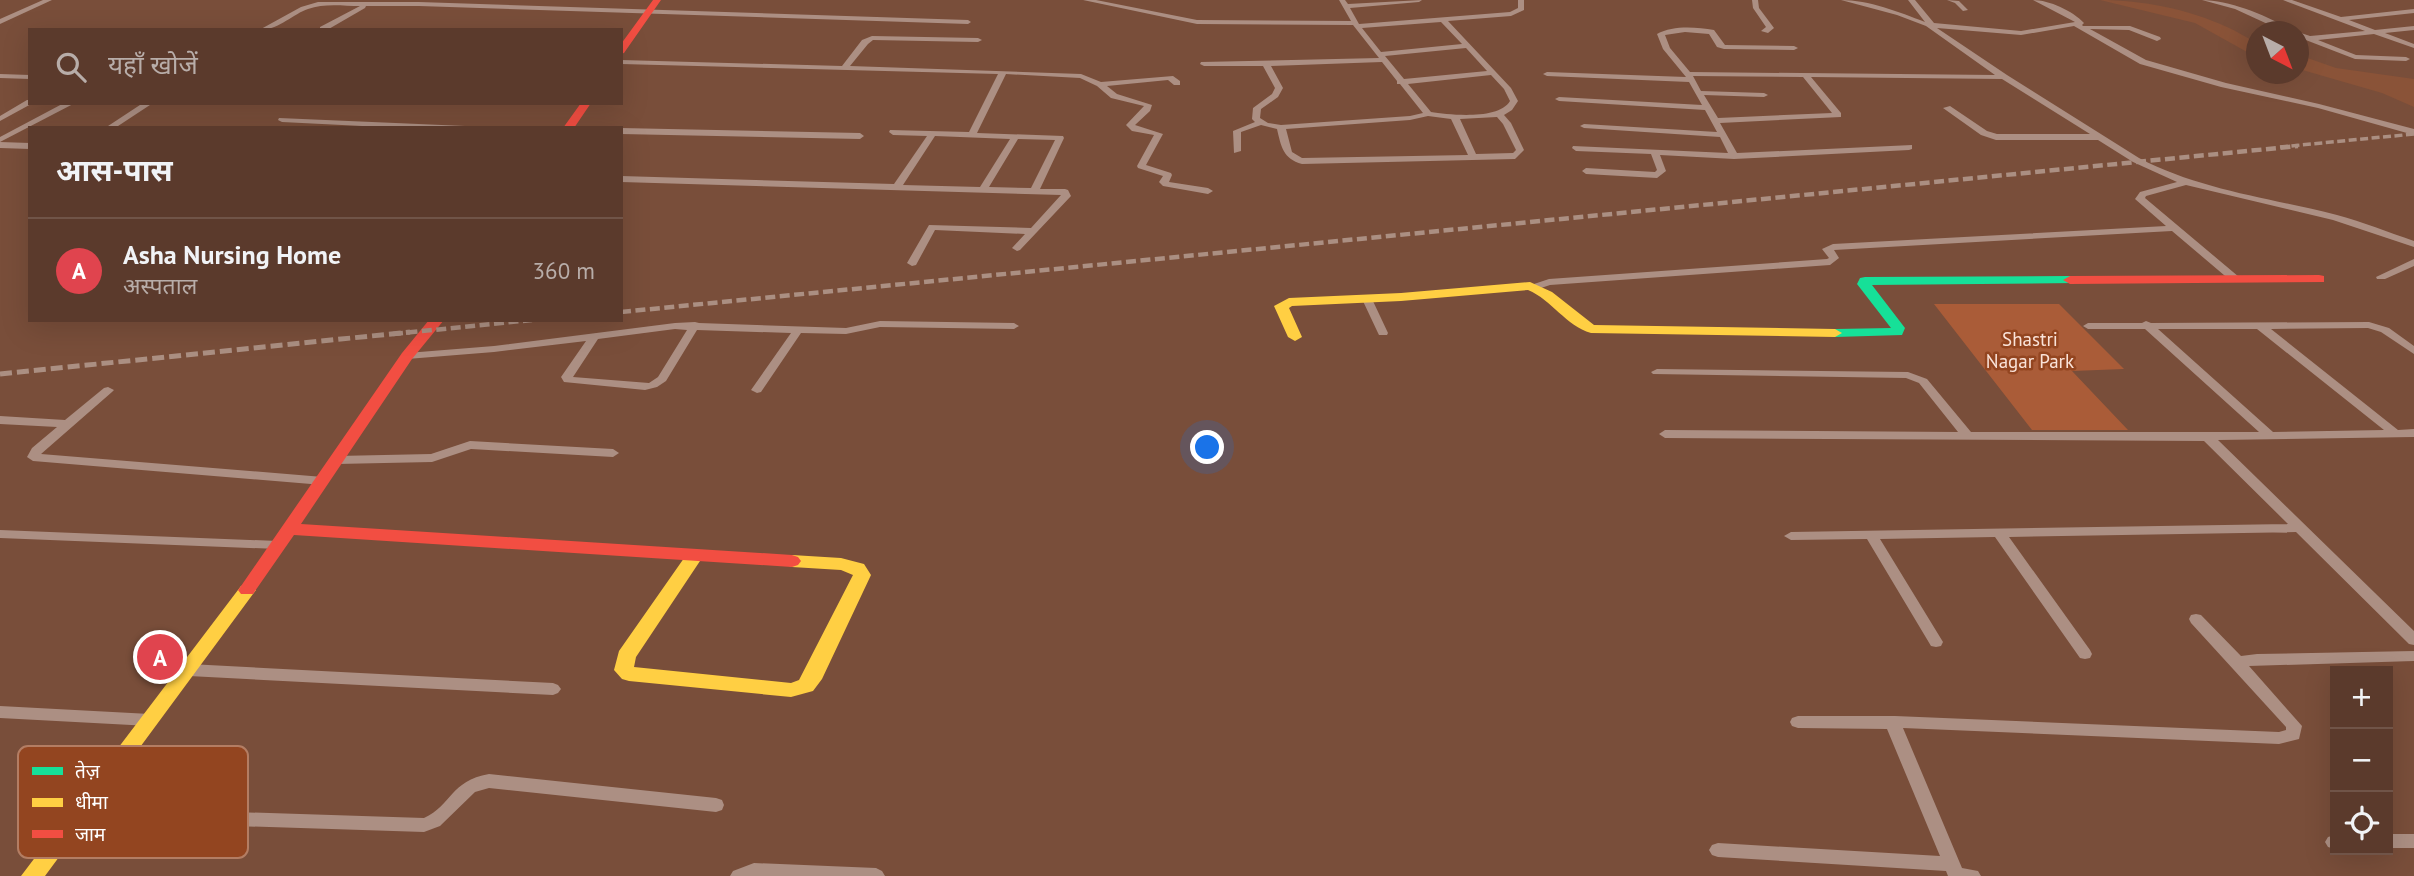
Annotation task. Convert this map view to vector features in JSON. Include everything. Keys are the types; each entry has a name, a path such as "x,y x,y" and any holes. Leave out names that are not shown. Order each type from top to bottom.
{"street":[{"path":"0,22 49,0"},
{"path":"1086,0 1197,22 1356,25 1444,21 1511,14 1522,9 1521,0"},
{"path":"1419,0 1344,3 1356,25 1428,114"},
{"path":"1755,0 1756,8 1770,28 1765,31"},
{"path":"1844,0 1930,25 2021,33 2078,26 2127,28 2157,39"},
{"path":"1911,0 1930,25 2004,77 2136,160 2186,182 2312,212 2414,244"},
{"path":"1950,0 1965,10"},
{"path":"2036,0 2078,20 2081,23 2078,26"},
{"path":"2205,0 2237,8 2267,21"},
{"path":"2286,0 2414,46"},
{"path":"266,28 309,5 411,4 652,6 968,22"},
{"path":"325,28 365,6"},
{"path":"623,48 652,6"},
{"path":"2339,19 2414,11"},
{"path":"1237,150 1237,131 1260,123 1281,127 1410,118 1428,114 1499,114 1508,110 1514,101 1493,73 1444,21"},
{"path":"2078,26 2133,54 2132,58 2153,65 2224,86 2332,109 2414,132"},
{"path":"2309,38 2414,28"},
{"path":"1734,156 1701,93 1667,49 1661,33 1707,31 1724,47 1794,48"},
{"path":"842,69 865,42 872,38 978,40"},
{"path":"2309,38 2359,57 2411,59"},
{"path":"1204,64 1266,64 1382,57 1469,46"},
{"path":"623,62 1063,73 1100,84 1171,78 1177,83"},
{"path":"1260,123 1255,116 1257,108 1279,88 1266,64"},
{"path":"972,135 1003,72"},
{"path":"1400,82 1493,73"},
{"path":"1547,74 2004,77"},
{"path":"1715,121 1838,115 1806,76"},
{"path":"2,77 28,77"},
{"path":"1100,84 1114,96 1149,106 1130,125 1135,129 1159,134 1142,167 1168,175 1164,182 1166,184 1208,191"},
{"path":"1701,93 1763,96"},
{"path":"1559,99 1709,108"},
{"path":"0,119 28,103"},
{"path":"30,126 67,105"},
{"path":"112,126 146,105"},
{"path":"569,126 585,105"},
{"path":"1947,108 1993,136 2100,137"},
{"path":"1281,127 1288,154 1297,160 1510,157 1520,152 1513,134 1499,114"},
{"path":"1454,116 1474,157"},
{"path":"282,120 419,126"},
{"path":"1584,126 1721,135"},
{"path":"0,143 28,127"},
{"path":"623,131 860,136"},
{"path":"893,132 1054,137 1061,140 1035,190"},
{"path":"897,186 932,134"},
{"path":"983,189 1015,137"},
{"path":"0,143 28,146"},
{"path":"1576,148 1734,156 1909,148"},
{"path":"1586,171 1657,174 1662,171 1655,153"},
{"path":"623,179 1035,190 1066,194 1017,248"},
{"path":"2186,182 2140,197 2142,202 2235,279"},
{"path":"912,263 932,227 1032,231"},
{"path":"1295,337 1282,304 1535,287 1549,282 1830,262 1834,258 1828,249 1833,247 2173,228"},
{"path":"2381,277 2414,262"},
{"path":"1535,287 1591,329 1889,334 1897,332 1898,328 1864,284 1866,281 2319,279"},
{"path":"1367,299 1383,333"},
{"path":"130,746 291,529 407,356 435,322"},
{"path":"407,356 695,325 846,331 880,324 1014,326"},
{"path":"2146,324 2270,436"},
{"path":"2258,324 2395,433"},
{"path":"595,335 567,377 568,380 645,387 662,379 695,325"},
{"path":"2088,326 2369,325 2385,330 2414,351"},
{"path":"757,390 798,330"},
{"path":"1657,372 1908,374 1923,381 1967,435"},
{"path":"108,390 36,451 33,457 323,481"},
{"path":"0,421 68,424"},
{"path":"1665,434 2207,437 2414,433"},
{"path":"2207,437 2414,640"},
{"path":"337,460 432,458 470,445 613,453"},
{"path":"1791,536 2301,528"},
{"path":"291,529 841,564 858,568 862,571 806,687 790,691 645,677 629,674 624,670 626,656 695,555"},
{"path":"1998,532 2085,654"},
{"path":"0,534 278,545"},
{"path":"1871,535 1936,642"},
{"path":"1798,722 1894,723 2279,738 2293,735 2294,726 2196,619"},
{"path":"2239,663 2257,659 2414,656"},
{"path":"189,670 553,689"},
{"path":"0,712 150,720"},
{"path":"1718,850 1959,873 1894,723"},
{"path":"248,819 424,825 443,816 469,786 489,781 716,805"},
{"path":"2393,841 2414,841"},
{"path":"32,876 45,858"},
{"path":"739,876 754,870 876,876"}],"green space":[{"name":"Shastri Nagar Park","path":"1934,304 2059,304 2124,369 2072,371 2128,430 2032,430"}],"shaded area":[{"path":"2100,0 2165,7 2197,15 2246,37 2246,51 2195,23"},
{"path":"2309,59 2336,68 2414,79 2414,107 2382,93 2309,72"}],"railway":[{"path":"2280,147 2414,134"},
{"path":"623,312 2298,146"},
{"path":"393,334 512,322"},
{"path":"0,374 410,332"}],"traffic: fast":[{"path":"1835,333 1897,332 1898,328 1864,284 1865,281 2070,280"}],"traffic: slow":[{"path":"1295,337 1281,306 1289,302 1401,297 1530,286 1547,295 1591,329 1835,333"},
{"path":"695,555 626,656 624,670 629,674 791,690 806,686 812,679 862,575 858,568 841,564 792,561"},
{"path":"130,746 247,590"},
{"path":"32,876 46,858"}],"traffic: jam":[{"path":"623,48 657,0"},
{"path":"569,126 585,105"},
{"path":"2070,280 2319,279"},
{"path":"247,590 407,356 435,322"},
{"path":"291,529 792,561"}],"place":[{"name":"Asha Nursing Home","path":"160,657"}]}
